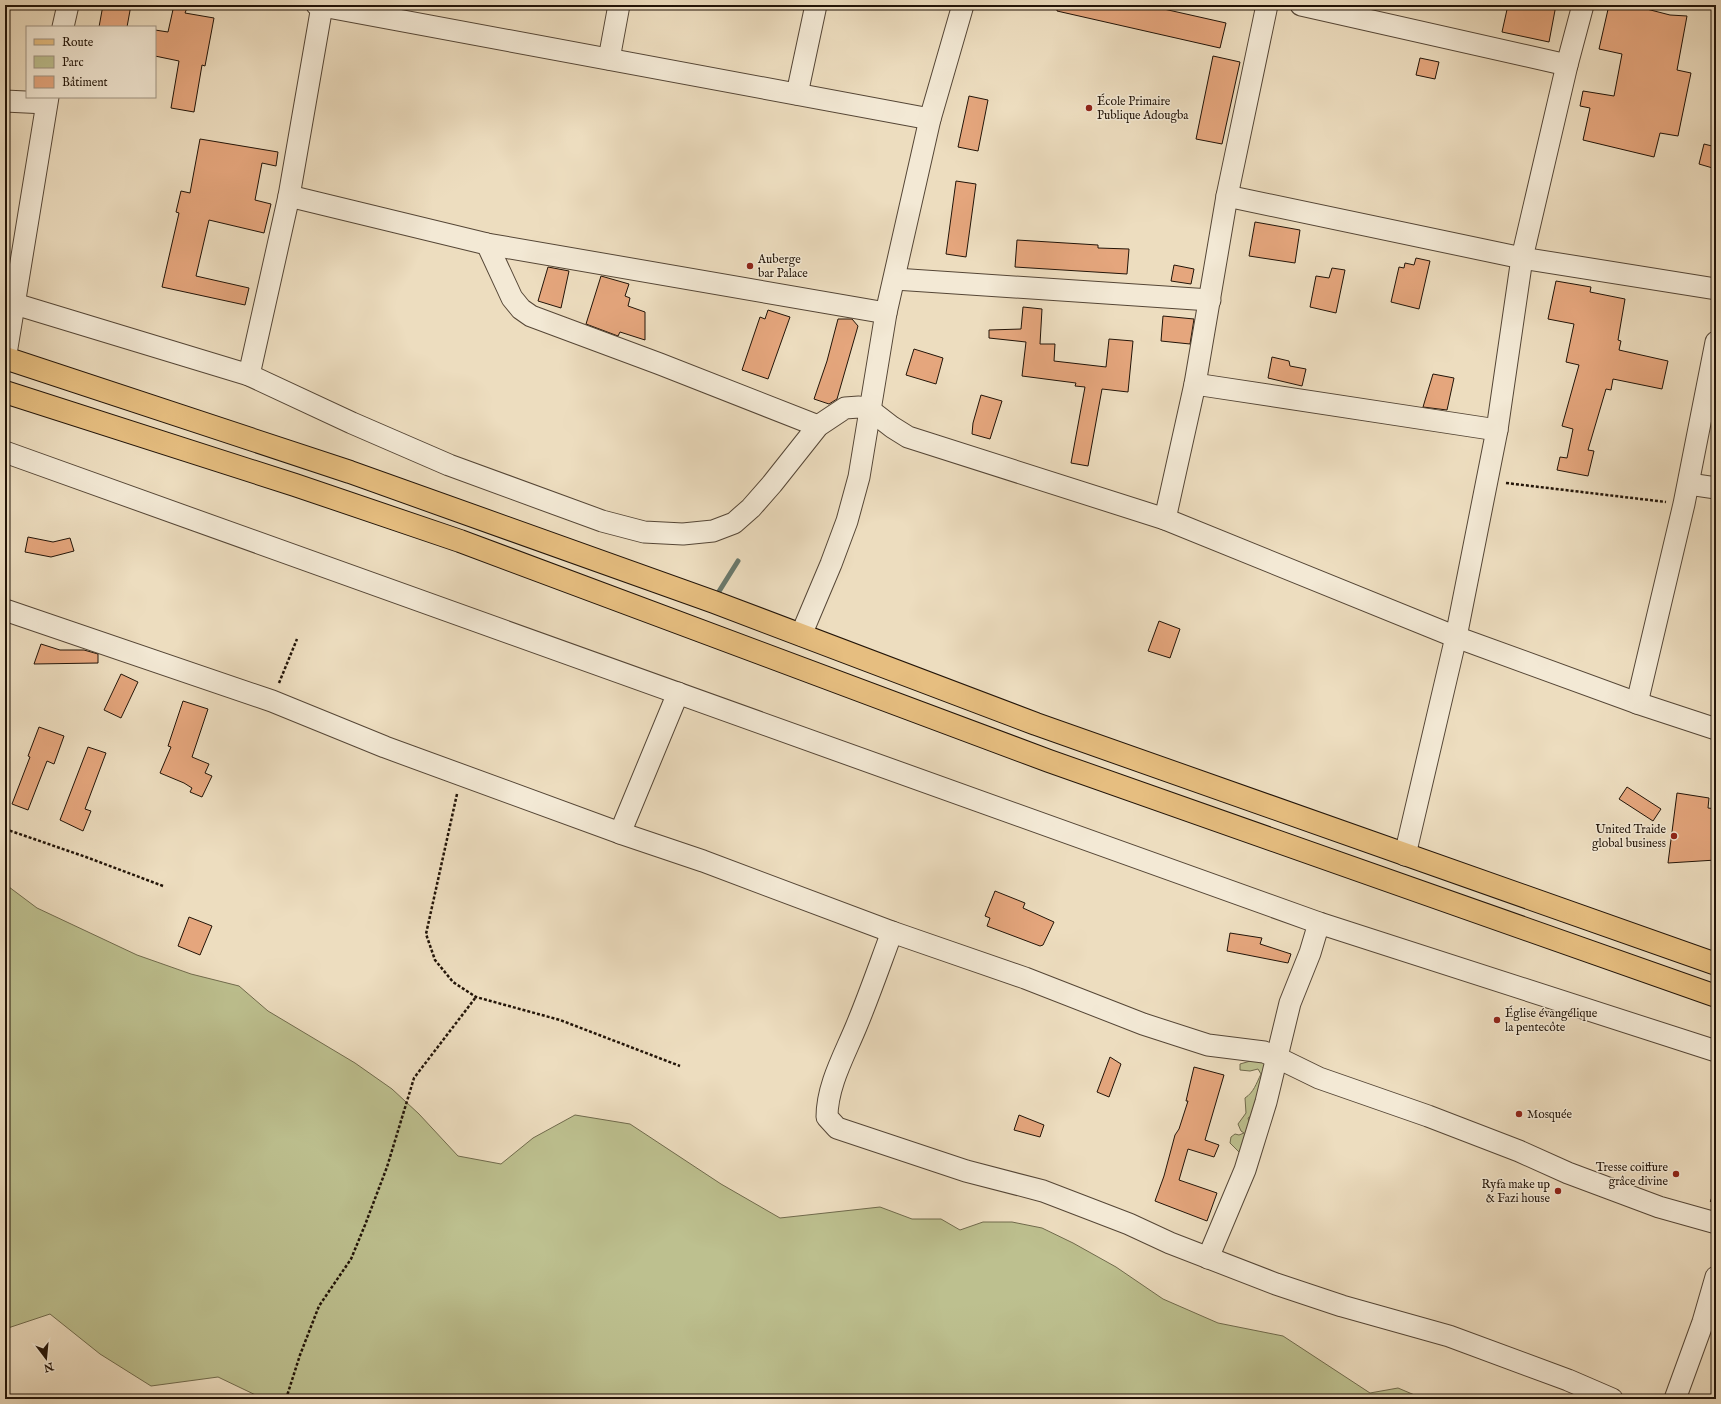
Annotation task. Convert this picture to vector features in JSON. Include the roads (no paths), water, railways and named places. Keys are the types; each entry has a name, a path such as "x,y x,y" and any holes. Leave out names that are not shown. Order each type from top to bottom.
{"main road":[{"path":"5,359 350,472 801,634 1036,724 1716,964"},
{"path":"5,392 295,485 460,542 1049,761 1716,996"}],"street":[{"path":"63,26 68,5"},
{"path":"248,375 289,196 320,5 930,119"},
{"path":"609,59 619,5"},
{"path":"797,94 816,5"},
{"path":"801,634 831,564 847,521 859,477 886,313 895,279 930,119 963,5"},
{"path":"1165,519 1195,384 1227,196 1267,5"},
{"path":"1301,5 1567,64"},
{"path":"1405,855 1456,637 1497,430 1522,258 1567,64 1583,5"},
{"path":"5,101 47,100 5,359"},
{"path":"289,196 487,244 886,313"},
{"path":"1227,196 1522,258 1716,289"},
{"path":"487,244 512,298 520,310 531,316 660,364 818,426"},
{"path":"895,279 1210,300"},
{"path":"15,304 248,375 352,424 449,465 602,521 644,532 683,534 713,531 734,523 751,508 772,484 818,426 845,408 859,406 870,410 908,437 1165,519 1456,637 1637,703 1716,729"},
{"path":"1637,703 1689,484 1716,342"},
{"path":"1195,384 1497,430"},
{"path":"5,452 1319,922 1716,1051"},
{"path":"1689,484 1716,488"},
{"path":"5,610 272,701 384,747 620,833 703,861 892,932 1025,978 1165,1032 1208,1045 1264,1052 1319,1078 1428,1116 1519,1151 1597,1184 1659,1207 1716,1223"},
{"path":"620,833 678,693"},
{"path":"1208,1258 1246,1170 1266,1102 1290,1003 1310,953 1319,922"},
{"path":"892,932 857,1026 831,1087 827,1103 826,1117 837,1128 966,1172 1042,1191 1079,1204 1208,1258 1276,1284 1342,1306 1449,1336 1568,1380 1612,1399"},
{"path":"1675,1399 1716,1277"}],"waterway":[{"path":"718,593 738,561"}],"place":[{"name":"École Primaire Publique Adougba","path":"1089,108"},
{"name":"Auberge bar Palace","path":"750,266"},
{"name":"United Traide global business","path":"1674,836"},
{"name":"Église évangélique la pentecôte","path":"1497,1020"},
{"name":"Mosquée","path":"1519,1114"},
{"name":"Tresse coiffure grâce divine","path":"1676,1174"},
{"name":"Ryfa make up & Fazi house","path":"1558,1191"}]}
